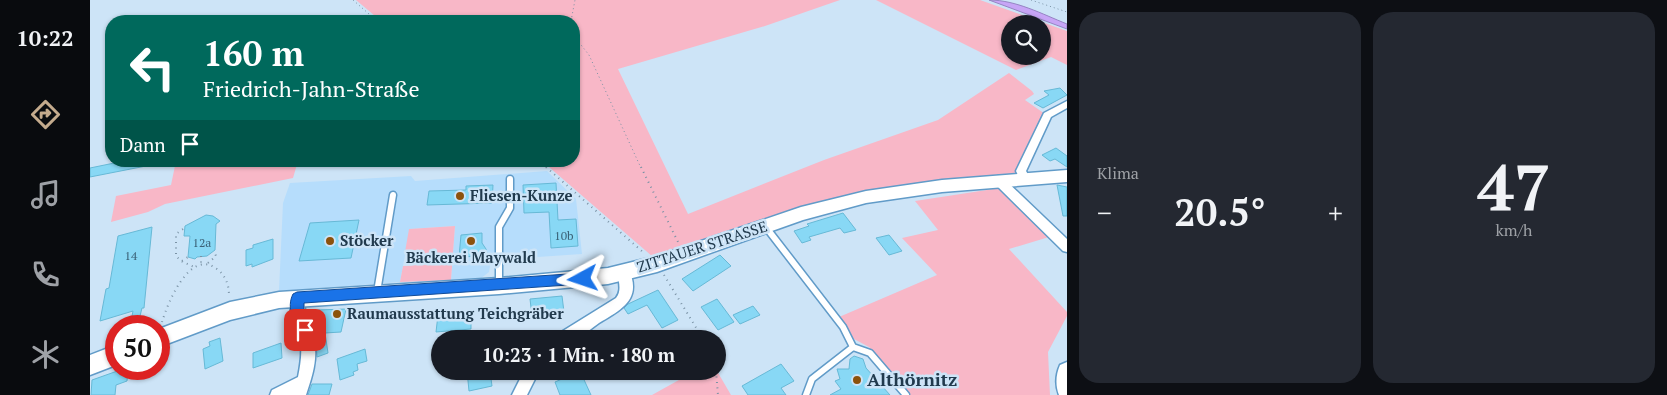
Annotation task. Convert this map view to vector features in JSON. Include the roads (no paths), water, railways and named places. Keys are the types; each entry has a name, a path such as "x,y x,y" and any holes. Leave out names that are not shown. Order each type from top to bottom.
{"main road":[{"name":"ZITTAUER STRASSE","path":"170,334 230,311 262,303 297,298 499,286 583,279 624,272 684,256 801,214 866,197 998,180 1067,176"},
{"path":"90,365 105,359"},
{"path":"1067,372 1067,389"}],"street":[{"path":"1025,178 1021,172 1047,116 1067,104"},
{"path":"998,180 1067,247"},
{"path":"577,330 621,302 627,296 628,289 624,272"},
{"path":"277,395 301,389 308,369 309,351 305,330 297,313 297,298"},
{"path":"519,395 527,380"}],"lane":[{"path":"499,286 500,227 510,208 510,179"},
{"path":"377,292 393,195"},
{"path":"765,226 843,328 853,347 870,353 906,395"},
{"path":"806,395 812,379 853,347"}],"place":[{"name":"Fliesen-Kunze","path":"460,196"},
{"name":"Stöcker","path":"330,241"},
{"name":"Bäckerei Maywald","path":"471,241"},
{"name":"Raumausstattung Teichgräber","path":"337,314"},
{"name":"Althörnitz","path":"857,380"}]}
